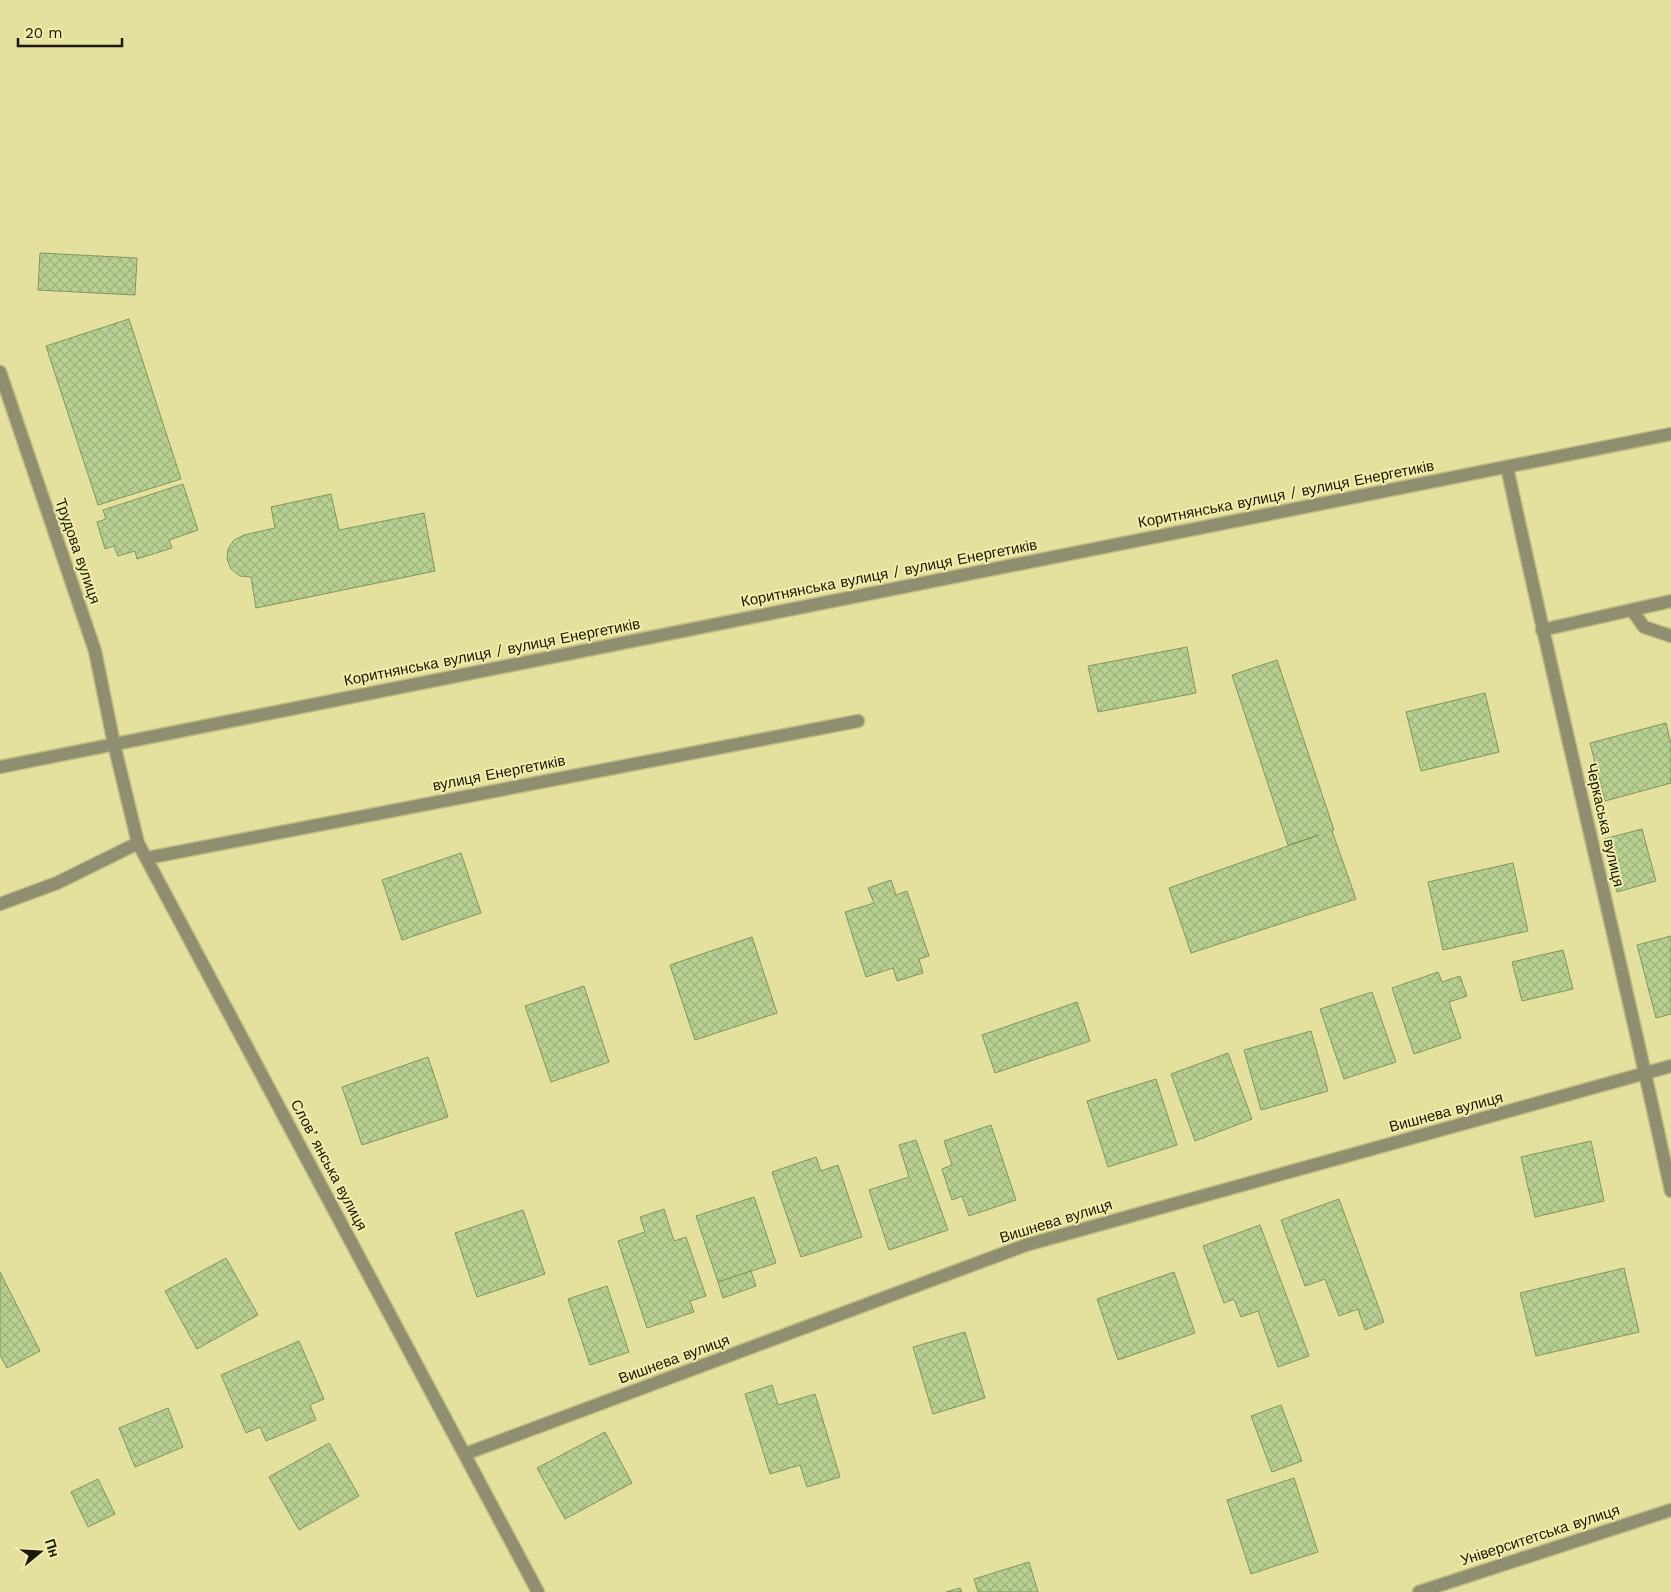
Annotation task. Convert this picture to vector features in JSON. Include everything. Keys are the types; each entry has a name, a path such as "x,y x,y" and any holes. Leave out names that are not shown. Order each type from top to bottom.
{"street":[{"name":"Трудова вулиця","path":"0,372 94,651 114,744"},
{"name":"Коритнянська вулиця / вулиця Енергетиків","path":"0,767 1671,434"},
{"name":"Черкаська вулиця","path":"1507,466 1542,630 1646,1073 1671,1191"},
{"path":"1542,630 1671,601"},
{"path":"1632,610 1644,628 1671,636"},
{"name":"вулиця Енергетиків","path":"147,858 858,721"},
{"name":"Словʼянська вулиця","path":"114,744 138,843 538,1592"},
{"path":"0,904 57,883 138,843"},
{"name":"Вишнева вулиця","path":"465,1454 1026,1245 1671,1066"},
{"name":"Університетська вулиця","path":"1419,1592 1671,1510"}],"building":[{"path":"40,253 137,258 135,295 38,290"},
{"path":"129,319 181,479 98,505 46,346"},
{"path":"183,484 198,530 169,540 172,548 137,559 135,551 118,556 114,546 105,549 97,522 106,519 103,510"},
{"path":"331,494 339,530 424,513 435,571 256,608 251,577 240,576 231,569 227,559 228,549 234,540 244,535 275,528 271,507"},
{"path":"1187,647 1196,693 1098,712 1088,666"},
{"path":"1277,660 1356,899 1191,953 1169,888 1319,835 1288,845 1232,675"},
{"path":"1485,693 1499,752 1421,771 1406,712"},
{"path":"1666,723 1671,744 1671,783 1605,801 1590,743"},
{"path":"1642,829 1656,881 1617,892 1604,839"},
{"path":"461,853 481,913 402,940 382,880"},
{"path":"1513,863 1528,931 1443,950 1428,882"},
{"path":"891,880 896,895 907,891 929,956 919,959 923,973 897,981 893,968 866,977 845,912 874,903 868,888"},
{"path":"1671,936 1671,1014 1656,1018 1637,945"},
{"path":"752,937 777,1013 695,1040 670,965"},
{"path":"1563,950 1573,989 1522,1001 1512,962"},
{"path":"1438,972 1442,982 1460,976 1467,996 1449,1002 1461,1038 1414,1054 1392,988"},
{"path":"584,986 609,1062 551,1082 525,1006"},
{"path":"1372,992 1396,1062 1344,1079 1320,1009"},
{"path":"1077,1002 1090,1041 995,1073 982,1035"},
{"path":"1311,1031 1328,1091 1261,1110 1244,1050"},
{"path":"1228,1053 1252,1119 1195,1141 1171,1074"},
{"path":"428,1057 448,1117 362,1145 342,1087"},
{"path":"1156,1079 1177,1145 1108,1167 1087,1101"},
{"path":"991,1125 1016,1200 969,1216 962,1196 952,1200 942,1169 952,1165 944,1141"},
{"path":"916,1140 948,1230 889,1250 869,1190 909,1177 899,1145"},
{"path":"1591,1141 1604,1201 1535,1217 1521,1157"},
{"path":"816,1157 821,1171 838,1165 862,1237 801,1257 772,1172"},
{"path":"754,1197 776,1263 718,1282 696,1216"},
{"path":"1339,1199 1384,1322 1365,1330 1358,1309 1339,1316 1325,1279 1305,1286 1281,1220"},
{"path":"664,1209 674,1241 686,1237 706,1296 690,1301 694,1312 647,1328 618,1241 645,1232 640,1217"},
{"path":"523,1210 545,1274 477,1297 455,1233"},
{"path":"1260,1225 1309,1356 1278,1367 1258,1311 1241,1317 1234,1299 1224,1303 1203,1246"},
{"path":"226,1258 258,1315 197,1349 165,1291"},
{"path":"1624,1268 1639,1332 1536,1356 1520,1293"},
{"path":"751,1271 756,1286 723,1298 718,1282"},
{"path":"0,1272 40,1351 7,1368 0,1355"},
{"path":"1174,1272 1195,1333 1118,1360 1097,1299"},
{"path":"607,1286 629,1352 590,1365 568,1299"},
{"path":"965,1332 985,1398 933,1414 913,1347"},
{"path":"299,1341 324,1399 310,1405 316,1420 266,1441 260,1427 246,1433 221,1375"},
{"path":"772,1385 778,1405 815,1394 840,1477 807,1487 800,1465 770,1474 745,1394"},
{"path":"1281,1405 1302,1461 1272,1472 1251,1416"},
{"path":"168,1408 183,1447 135,1467 119,1428"},
{"path":"605,1432 632,1483 565,1519 537,1468"},
{"path":"329,1443 359,1496 299,1530 269,1477"},
{"path":"1294,1478 1318,1552 1251,1574 1227,1500"},
{"path":"98,1479 115,1514 88,1527 71,1492"},
{"path":"1029,1562 1038,1592 978,1592 974,1579"},
{"path":"960,1588 962,1592 946,1592"}]}
